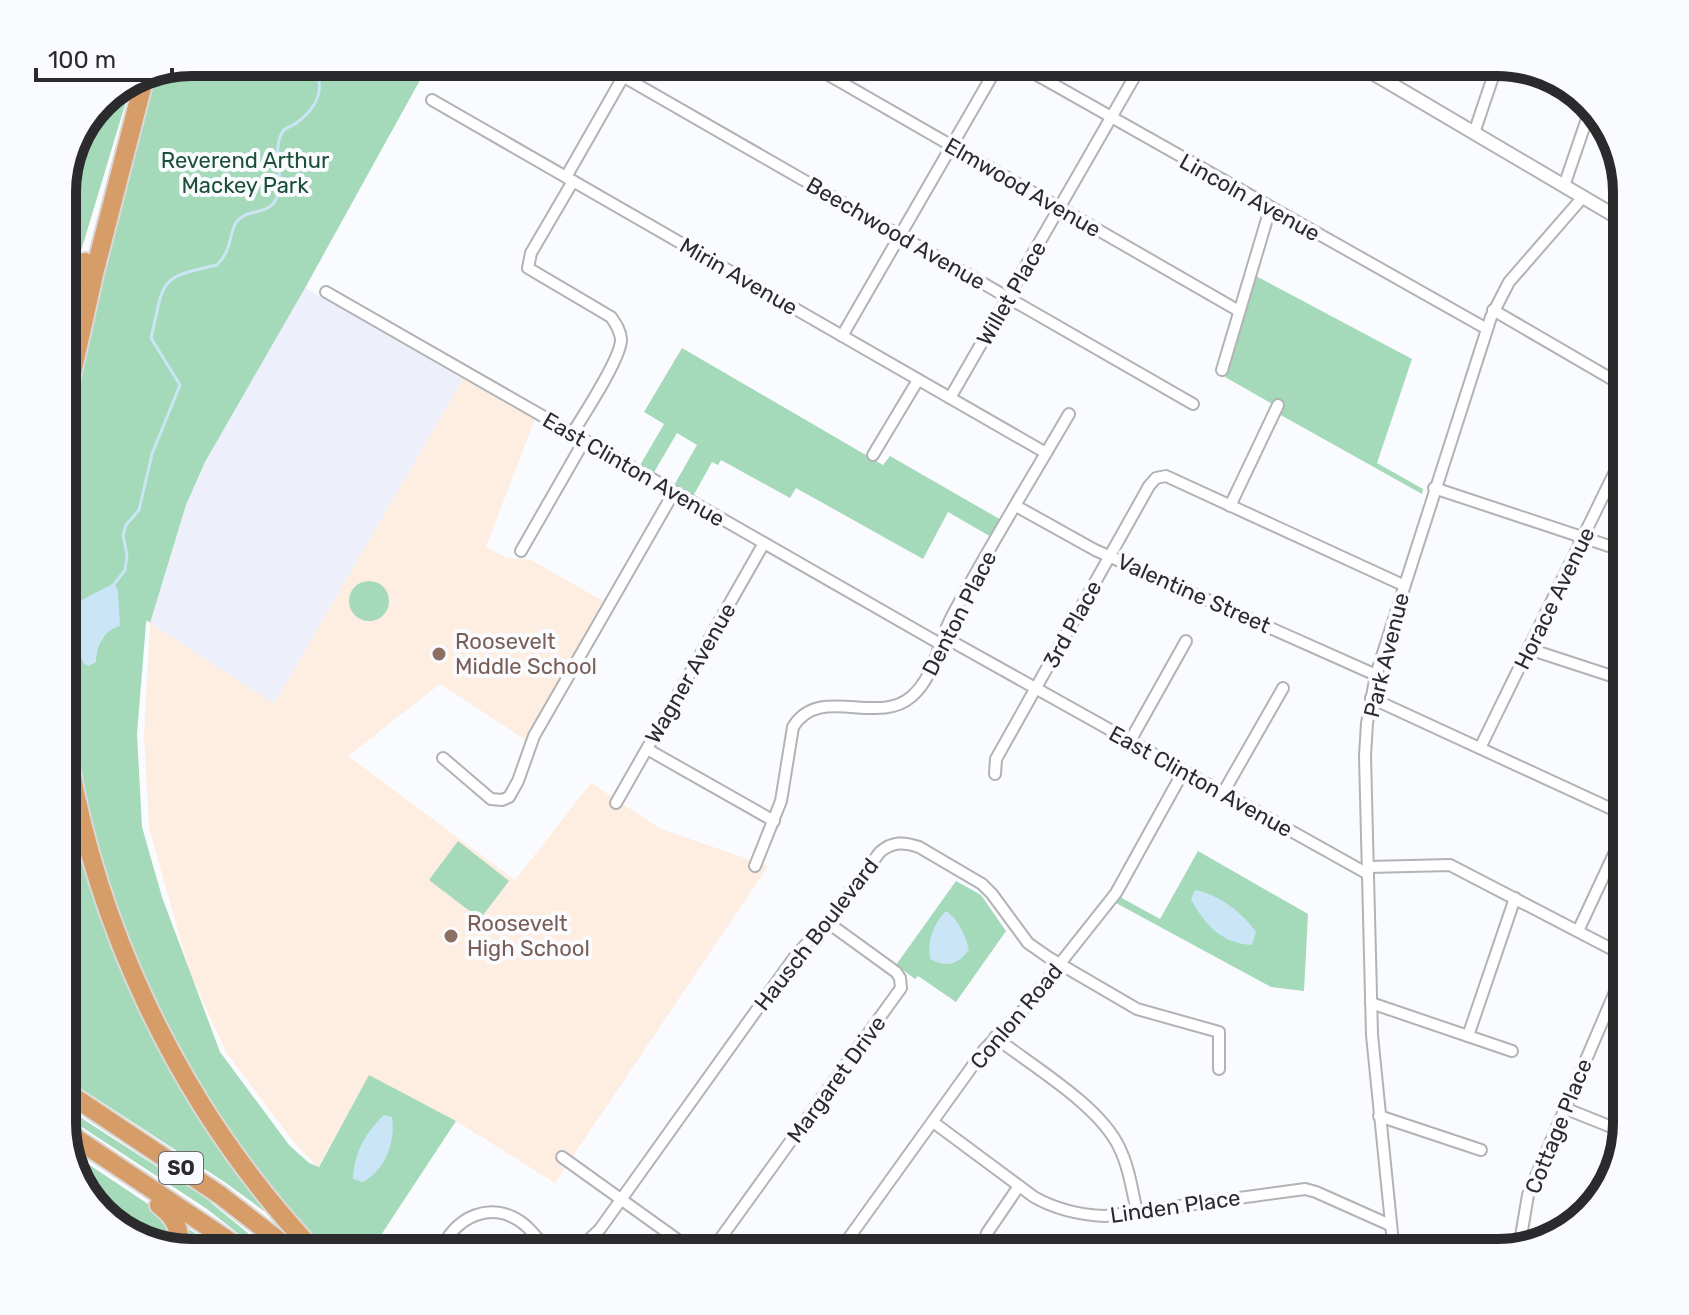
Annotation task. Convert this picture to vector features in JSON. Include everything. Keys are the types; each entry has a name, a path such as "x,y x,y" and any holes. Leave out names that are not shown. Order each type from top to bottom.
{"highway":[{"path":"76,356 140,89"},
{"path":"76,291 119,141 138,90"},
{"path":"76,790 94,862 116,929 152,1015 224,1140 260,1189 304,1239"},
{"name":"SO","path":"76,1098 213,1190 277,1239"},
{"name":"SO","path":"78,1141 226,1239"},
{"path":"79,1145 107,1171 167,1211 178,1227 179,1238"}],"street":[{"name":"Elmwood Avenue","path":"830,76 1239,311"},
{"path":"842,336 992,76"},
{"name":"Lincoln Avenue","path":"1038,76 1487,329"},
{"name":"Willet Place","path":"950,398 1135,76"},
{"path":"1378,76 1613,215"},
{"path":"1474,133 1493,76"},
{"path":"572,434 616,358 621,344 618,326 611,317 528,268 531,253 623,77"},
{"name":"Beechwood Avenue","path":"623,77 1193,404"},
{"name":"Mirin Avenue","path":"432,100 1046,453"},
{"path":"1564,186 1587,119"},
{"name":"Park Avenue","path":"1392,1239 1371,1003 1365,756 1371,698 1403,585 1493,310 1509,282 1583,197"},
{"path":"1222,370 1270,209"},
{"name":"East Clinton Avenue","path":"326,292 764,543 1368,870"},
{"path":"1493,310 1613,380"},
{"path":"873,455 918,380"},
{"path":"1278,405 1230,506 1403,585"},
{"name":"Denton Place","path":"755,866 781,801 793,727 799,717 823,706 883,708 902,704 922,685 951,618 1069,414"},
{"path":"521,551 584,441"},
{"name":"3rd Place","path":"995,774 996,759 1156,478 1166,476 1230,506"},
{"name":"Horace Avenue","path":"1480,748 1613,476"},
{"path":"1434,488 1613,548"},
{"path":"443,758 491,799 509,797 534,736 674,492"},
{"name":"Valentine Street","path":"1016,506 1095,550 1376,675"},
{"name":"Wagner Avenue","path":"616,803 764,543"},
{"path":"1130,741 1186,641"},
{"path":"1529,649 1613,677"},
{"path":"1223,793 1283,688"},
{"path":"1371,698 1613,810"},
{"path":"647,749 774,821"},
{"name":"Conlon Road","path":"848,1239 995,1037 1024,1009 1116,893 1183,772"},
{"name":"Hausch Boulevard","path":"590,1239 622,1199 796,955 827,922 880,852 892,844 909,844 932,854 982,884 1028,943 1137,1009 1219,1032 1219,1069"},
{"path":"1578,931 1613,856"},
{"path":"1368,870 1450,865 1613,950"},
{"path":"1468,1036 1515,898"},
{"name":"Margaret Drive","path":"720,1239 901,988 896,972 827,922"},
{"name":"Cottage Place","path":"1521,1236 1528,1195 1613,996"},
{"path":"1371,1003 1512,1051"},
{"path":"995,1037 1090,1110 1107,1128 1126,1161 1137,1212"},
{"path":"1564,1108 1613,1127"},
{"path":"1379,1116 1481,1150"},
{"name":"Linden Place","path":"933,1122 1049,1206 1080,1215 1105,1216 1305,1189 1390,1225"},
{"path":"562,1157 677,1239"},
{"path":"985,1239 1019,1186"},
{"path":"446,1239 450,1231 469,1218 491,1213 507,1215 524,1224 537,1239"}],"shaded area":[{"path":"305,288 463,379 274,704 150,623 186,505 205,462"},
{"name":"Roosevelt High School","path":"463,379 535,419 486,547 507,558 531,560 603,601 526,740 440,684 348,756 515,880 591,783 661,829 768,866 555,1183 456,1121 369,1076 318,1167 295,1144 226,1052 190,973 149,828 144,735 150,623 274,704"}],"green space":[{"name":"Reverend Arthur Mackey Park","path":"422,76 205,462 186,505 150,623 147,620 146,623 137,734 142,827 162,897 220,1052 289,1145 309,1163 319,1167 369,1075 456,1121 381,1235 384,1239 307,1239 191,1081 114,916 76,760 76,611 96,649 108,630 104,589 76,603 76,378 154,83 170,78"},
{"path":"128,96 76,268 76,185 80,162 96,128 110,110"},
{"path":"1256,276 1412,359 1377,463 1423,489 1422,494 1279,414 1281,409 1225,377"},
{"path":"682,348 883,465 890,456 1003,521 993,538 948,512 923,559 796,488 790,498 721,460 718,465 712,462 692,498 673,487 697,445 677,433 653,474 639,467 664,424 644,412"},
{"path":"369,581 383,587 389,601 383,615 369,621 355,615 349,601 355,587"},
{"path":"76,829 93,898 146,1024 203,1125 267,1208 264,1211 76,1085"},
{"path":"458,841 509,881 480,919 429,880"},
{"path":"1198,851 1308,914 1304,991 1271,987 1116,903 1120,897 1160,919"},
{"path":"956,881 981,895 1006,931 956,1002 896,965"},
{"path":"76,1114 204,1197 255,1239 245,1239 207,1209 76,1123"},
{"path":"83,1160 163,1214 174,1237 155,1233 122,1215 92,1181"},
{"path":"187,1228 204,1239 184,1238 184,1229"}],"water":[{"path":"114,583 118,591 120,626 105,635 96,662 89,666 84,664 76,645 76,603"},
{"path":"1195,890 1221,900 1244,918 1256,932 1252,945 1232,941 1215,931 1191,899"},
{"path":"946,911 961,929 969,950 956,962 942,964 930,959 929,946 932,933"},
{"path":"384,1115 392,1117 393,1126 383,1163 363,1182 353,1179 362,1144"}],"waterway":[{"path":"112,587 125,570 127,555 123,535 126,525 139,510 152,454 180,385 151,338 162,293 173,279 217,265 226,253 237,221 274,203 280,180 280,137 314,104 318,96 318,76"}],"place":[{"name":"Roosevelt Middle School","path":"439,654"},
{"name":"Roosevelt High School","path":"451,936"}]}
